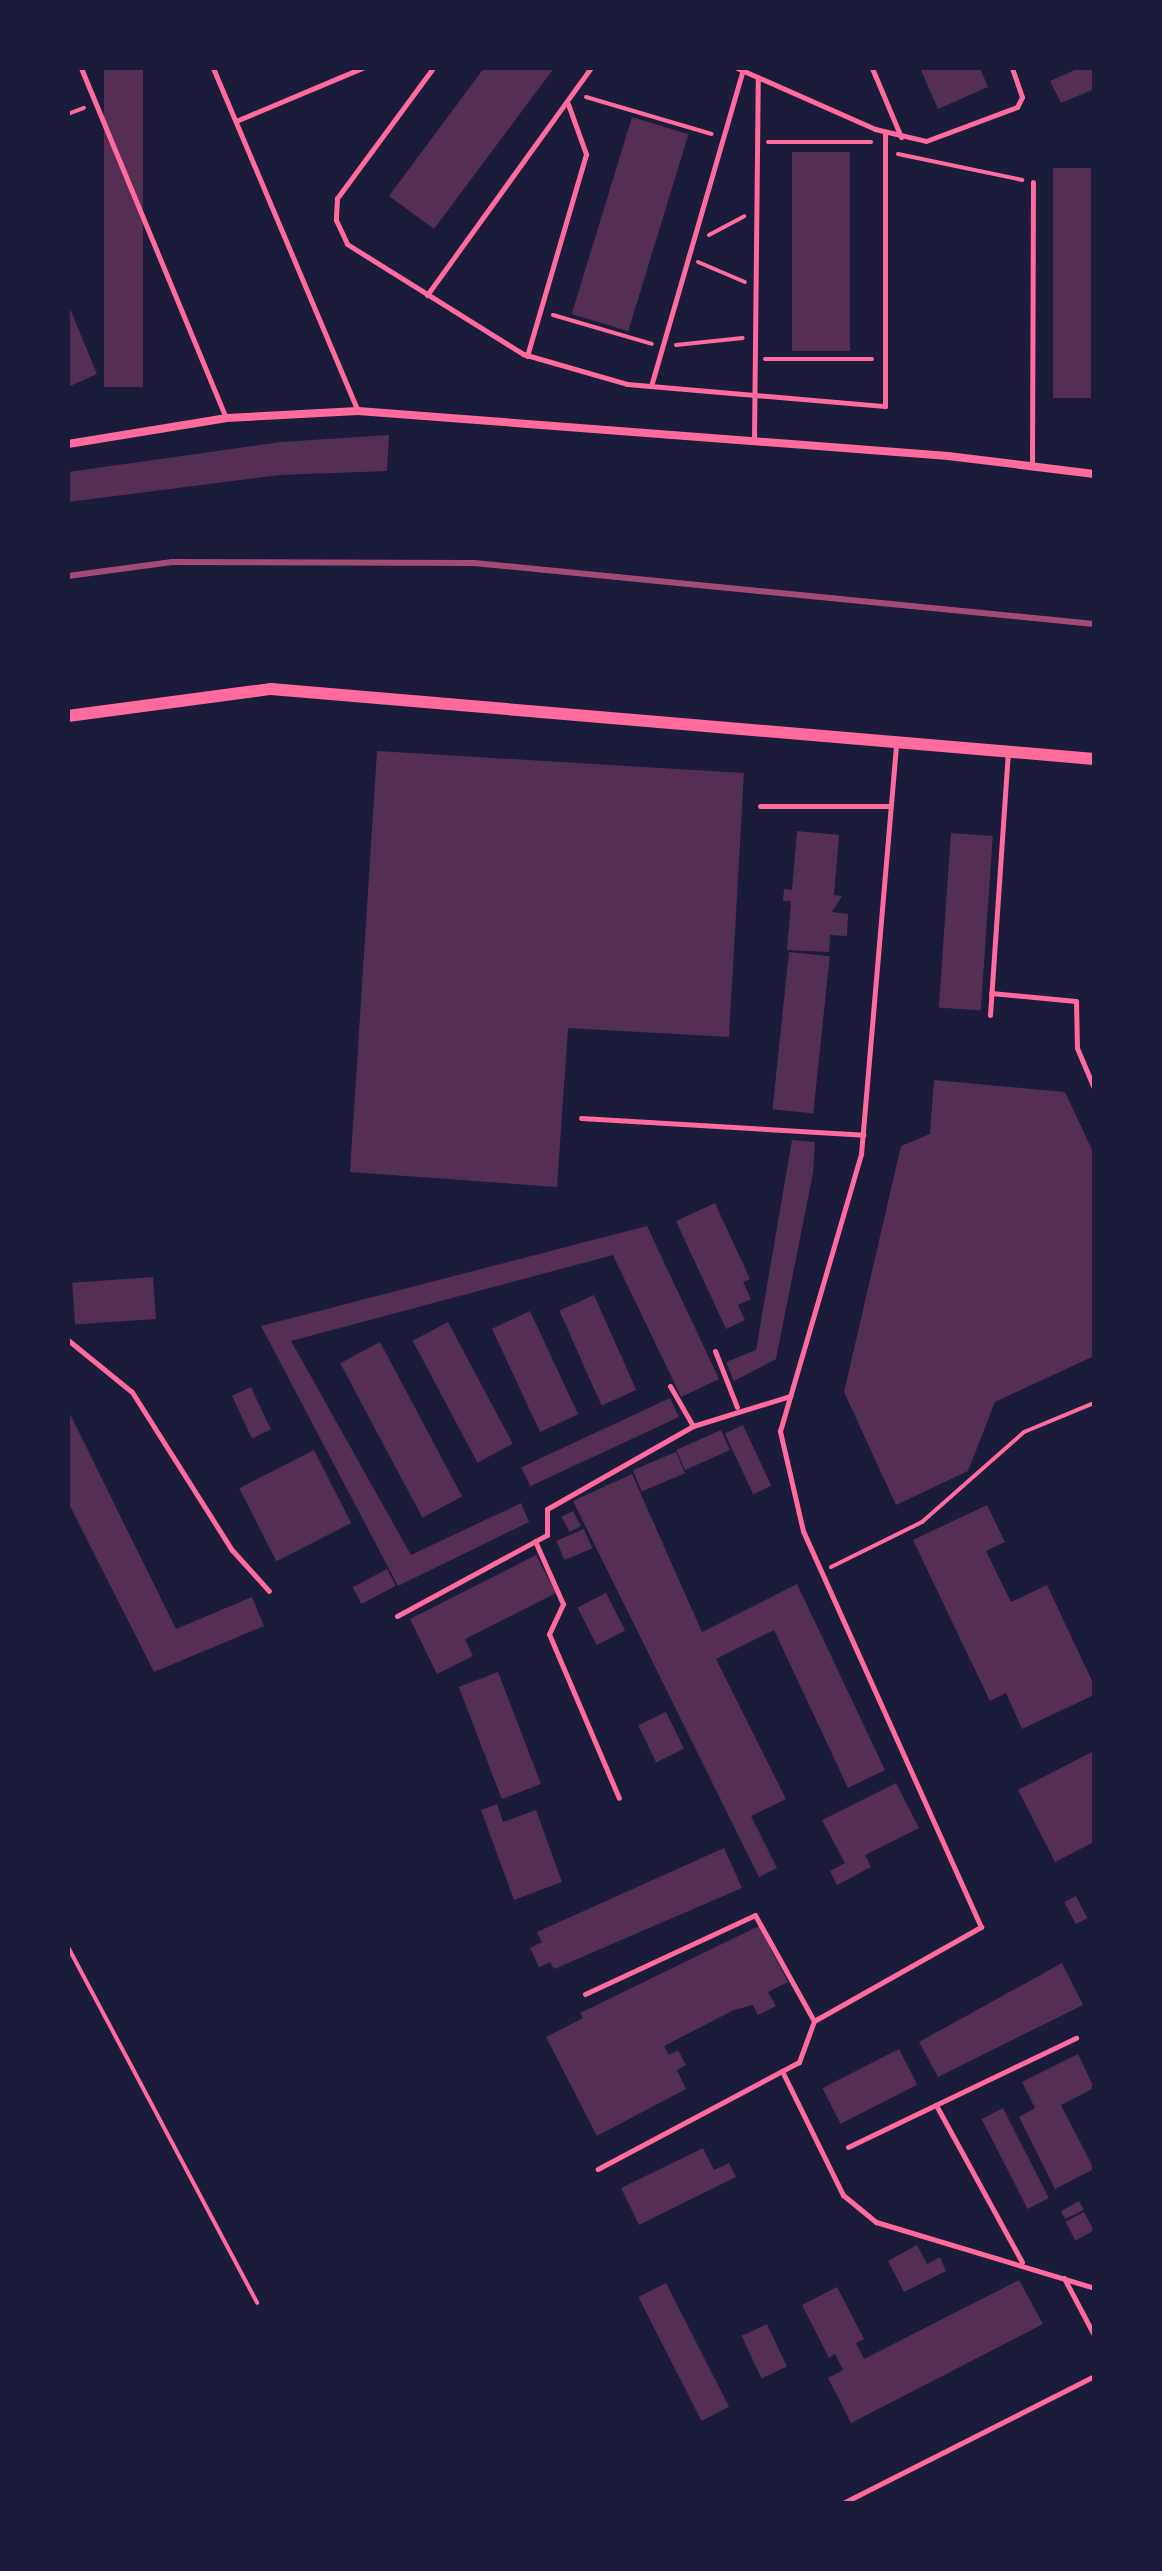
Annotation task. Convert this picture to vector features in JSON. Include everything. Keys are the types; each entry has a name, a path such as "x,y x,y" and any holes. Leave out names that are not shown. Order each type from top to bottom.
{"street":[{"path":"68,444 227,418 358,411 754,441 1094,474"},
{"path":"68,716 271,689 1094,759"}],"lane":[{"path":"81,68 227,418"},
{"path":"213,68 358,411"},
{"path":"236,121 347,71 362,68"},
{"path":"433,68 335,208 347,244 527,356 651,386 885,406 885,133"},
{"path":"427,295 576,94 591,68"},
{"path":"872,68 901,137"},
{"path":"651,386 741,69 885,133 937,140 1017,107 1022,92 1012,68"},
{"path":"754,441 758,77"},
{"path":"527,356 586,154 568,104"},
{"path":"1032,466 1033,182"},
{"path":"598,2169 799,2062 814,2021 981,1927 824,1570 803,1531 780,1431 863,1135 896,741"},
{"path":"990,1015 1008,752"},
{"path":"760,806 890,806"},
{"path":"991,993 1076,1001 1077,1048 1094,1088"},
{"path":"581,1118 863,1135"},
{"path":"68,1340 132,1392 232,1550 269,1591"},
{"path":"715,1351 737,1407"},
{"path":"670,1386 693,1426"},
{"path":"397,1616 547,1535 547,1509 693,1426 737,1407 790,1396"},
{"path":"535,1541 563,1604 549,1634 619,1798"},
{"path":"585,1994 755,1915 814,2021"},
{"path":"848,2147 1076,2038"},
{"path":"782,2071 843,2195 876,2222 1023,2262 1094,2288"},
{"path":"936,2105 1023,2262"},
{"path":"1064,2277 1094,2335"},
{"path":"843,2503 1094,2376"}],"path":[{"path":"576,94 724,137"},
{"path":"757,142 885,142"},
{"path":"885,151 1033,182"},
{"path":"693,243 756,210"},
{"path":"688,258 756,286"},
{"path":"540,312 663,347 754,337"},
{"path":"755,359 885,359"},
{"path":"824,1570 922,1522 1024,1432 1094,1403"},
{"path":"68,1947 257,2303"}],"building":[{"path":"104,68 143,68 143,387 104,387"},
{"path":"484,68 554,68 434,229 389,196"},
{"path":"920,68 980,68 988,87 938,109"},
{"path":"1079,68 1094,68 1094,89 1061,103 1050,81"},
{"path":"632,117 688,134 628,331 572,314"},
{"path":"792,152 850,152 850,351 792,351"},
{"path":"1053,168 1091,168 1091,398 1053,398"},
{"path":"68,304 97,374 68,387"},
{"path":"389,435 387,471 280,475 68,502 68,472 281,442"},
{"path":"377,751 744,773 729,1037 568,1028 557,1187 350,1172"},
{"path":"797,831 839,835 834,895 842,896 832,912 848,914 847,936 830,935 829,952 787,950 791,901 783,901 784,889 792,890"},
{"path":"951,833 993,836 981,1011 939,1008"},
{"path":"789,952 830,956 813,1113 772,1109"},
{"path":"934,1080 1065,1092 1094,1154 1094,1356 995,1402 968,1471 896,1505 844,1392 901,1146 930,1134"},
{"path":"792,1140 815,1142 813,1173 776,1359 734,1381 726,1362 756,1350"},
{"path":"715,1203 750,1279 743,1282 751,1299 738,1305 745,1320 726,1329 676,1221"},
{"path":"647,1226 719,1379 681,1397 613,1255 291,1341 411,1555 521,1503 529,1522 398,1586 261,1326"},
{"path":"153,1277 156,1319 75,1325 72,1283"},
{"path":"594,1295 636,1390 602,1405 559,1310"},
{"path":"530,1311 578,1414 540,1432 492,1329"},
{"path":"448,1322 513,1444 477,1463 413,1341"},
{"path":"380,1342 462,1497 422,1518 340,1363"},
{"path":"251,1387 271,1430 252,1438 232,1396"},
{"path":"670,1398 679,1417 530,1486 521,1467"},
{"path":"68,1410 176,1629 252,1597 264,1626 154,1672 68,1502"},
{"path":"743,1425 771,1486 753,1494 725,1433"},
{"path":"721,1430 730,1450 685,1470 676,1450"},
{"path":"314,1450 351,1523 276,1561 239,1488"},
{"path":"676,1452 685,1473 642,1492 633,1470"},
{"path":"632,1474 702,1632 797,1584 885,1770 848,1788 774,1630 716,1659 786,1799 751,1816 777,1868 759,1877 573,1501"},
{"path":"987,1505 1005,1542 986,1551 1011,1602 1047,1585 1094,1685 1094,1695 1022,1729 1006,1693 990,1701 913,1540"},
{"path":"573,1511 581,1526 570,1532 562,1517"},
{"path":"584,1529 592,1548 565,1560 556,1541"},
{"path":"536,1555 556,1593 465,1639 473,1656 437,1674 410,1619"},
{"path":"387,1569 396,1586 361,1604 353,1587"},
{"path":"606,1593 625,1630 597,1645 577,1608"},
{"path":"498,1672 541,1784 502,1799 459,1687"},
{"path":"666,1712 684,1749 656,1762 638,1726"},
{"path":"1094,1751 1094,1842 1055,1862 1018,1790"},
{"path":"896,1783 919,1828 865,1855 871,1867 837,1885 830,1871 845,1863 822,1820"},
{"path":"497,1804 503,1822 536,1810 562,1882 514,1900 481,1810"},
{"path":"724,1848 742,1888 554,1969 550,1962 539,1967 530,1948 542,1942 537,1932"},
{"path":"1076,1896 1087,1918 1076,1924 1064,1902"},
{"path":"759,1926 788,1982 768,1992 776,2006 758,2015 753,2005 734,2010 664,2046 669,2055 678,2050 686,2065 677,2070 686,2089 597,2136 546,2037 583,2018 580,2013"},
{"path":"1062,1963 1083,2005 938,2077 919,2042"},
{"path":"899,2049 917,2085 841,2124 822,2088"},
{"path":"1078,2054 1094,2088 1061,2105 1094,2169 1055,2189 1019,2117 1035,2108 1022,2082"},
{"path":"1003,2108 1049,2198 1027,2209 982,2119"},
{"path":"703,2148 714,2170 729,2163 736,2177 639,2225 621,2188"},
{"path":"1079,2201 1084,2210 1065,2219 1061,2211"},
{"path":"1084,2212 1094,2231 1075,2240 1065,2222"},
{"path":"917,2245 927,2264 940,2257 946,2271 904,2292 888,2261"},
{"path":"1019,2280 1043,2324 851,2423 828,2378 843,2370 835,2354 829,2358 802,2305 837,2287 864,2339 856,2343 864,2359"},
{"path":"666,2283 729,2407 701,2421 638,2297"},
{"path":"767,2324 787,2367 761,2378 742,2336"}],"railway":[{"path":"68,576 172,562 474,563 1094,624"}]}
